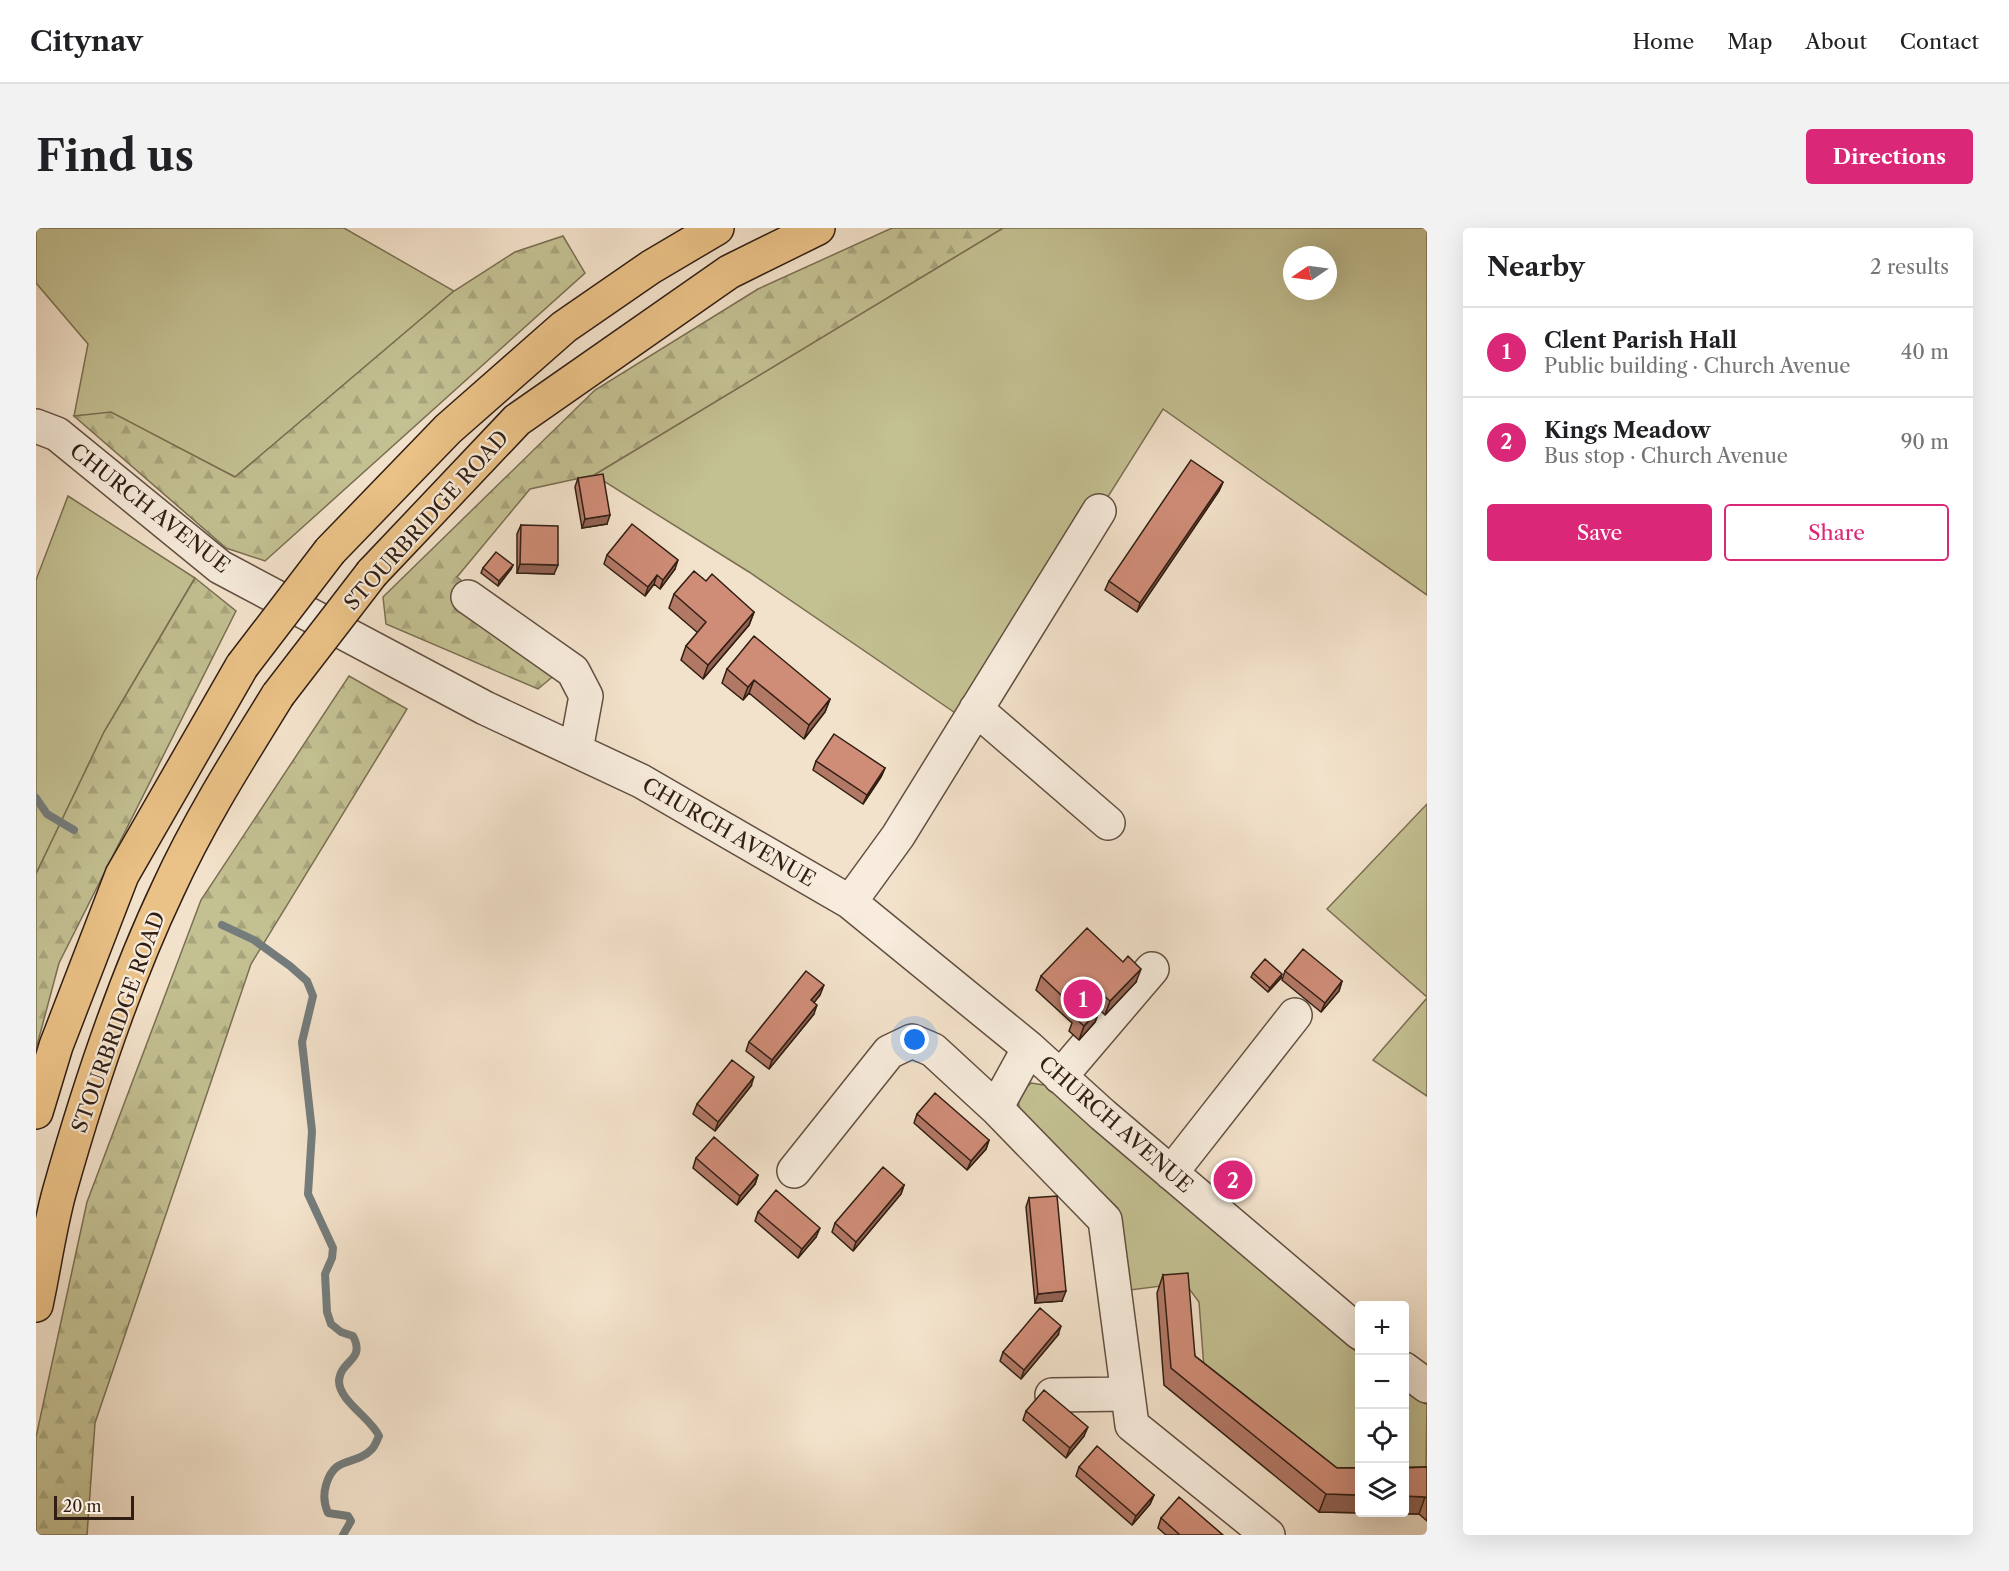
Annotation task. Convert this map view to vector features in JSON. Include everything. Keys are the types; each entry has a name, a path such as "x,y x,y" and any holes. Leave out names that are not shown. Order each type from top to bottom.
{"highway":[{"name":"STOURBRIDGE ROAD","path":"36,1112 56,1046 122,875 242,666 330,551 448,429 564,327 651,267 717,228"},
{"name":"STOURBRIDGE ROAD","path":"36,1305 58,1195 103,1053 133,970 178,868 219,791 278,695 372,573 517,420 729,272 818,228"}],"street":[{"name":"CHURCH AVENUE","path":"36,426 57,434 220,567 465,697 640,781 850,902 1029,1048 1355,1330"},
{"path":"850,902 898,836 1099,511"},
{"path":"468,597 573,671 586,696 576,750"},
{"path":"976,710 1108,823"},
{"path":"1060,1077 1152,969"},
{"path":"1171,1173 1295,1015"},
{"path":"794,1171 890,1052 912,1041 933,1050 996,1108 1105,1220 1132,1425 1268,1535"},
{"path":"996,1108 1029,1048"},
{"path":"1409,1373 1427,1386"},
{"path":"1052,1395 1128,1394"}],"green space":[{"path":"36,228 344,228 454,291 235,477 111,413 74,416 88,344 36,283"},
{"path":"892,228 1003,228 594,475 530,489 457,577 569,663 538,689 386,624 383,597 595,390 758,289"},
{"path":"1003,228 1427,228 1427,595 1163,409 967,721 749,572 594,475"},
{"path":"563,236 585,273 265,561 226,548 74,416 111,412 235,477 454,291 515,252"},
{"path":"68,496 195,578 104,732 36,874 36,580"},
{"path":"195,578 236,611 59,963 36,1049 36,874 104,732"},
{"path":"349,676 407,709 251,964 95,1423 87,1535 36,1535 36,1437 87,1202 201,900"},
{"path":"1427,804 1427,997 1327,909"},
{"path":"1427,998 1427,1096 1373,1060"},
{"path":"1031,1083 1050,1086 1355,1351 1355,1470 1331,1471 1204,1368 1199,1302 1185,1283 1130,1290 1118,1208 1020,1114 1018,1096"},
{"path":"1409,1392 1427,1405 1426,1468 1409,1469"}],"building":[{"path":"1191,460 1223,482 1140,603 1109,581"},
{"path":"603,474 610,515 585,519 578,478"},
{"path":"632,524 678,560 663,580 657,575 648,587 607,555"},
{"path":"521,525 558,526 558,565 520,564"},
{"path":"496,552 513,565 499,581 483,568"},
{"path":"694,571 706,581 712,574 754,612 708,665 686,646 706,622 674,594"},
{"path":"754,636 830,699 809,725 754,680 748,687 727,669"},
{"path":"834,734 885,768 867,795 816,761"},
{"path":"1087,928 1123,962 1128,956 1141,969 1110,1001 1103,995 1095,1004 1100,1008 1084,1026 1074,1017 1079,1012 1041,976"},
{"path":"1303,949 1342,981 1325,1003 1285,971"},
{"path":"1265,959 1282,974 1270,988 1253,973"},
{"path":"806,971 824,985 811,1000 817,1005 772,1060 749,1042"},
{"path":"732,1060 754,1077 718,1122 697,1104"},
{"path":"935,1093 989,1140 971,1161 917,1114"},
{"path":"714,1137 758,1175 740,1196 696,1158"},
{"path":"883,1167 904,1185 856,1242 835,1223"},
{"path":"776,1190 820,1228 802,1249 758,1212"},
{"path":"1057,1196 1066,1291 1038,1294 1029,1198"},
{"path":"1188,1273 1195,1356 1337,1468 1355,1468 1355,1495 1326,1494 1171,1368 1163,1275"},
{"path":"1040,1308 1061,1326 1024,1370 1003,1352"},
{"path":"1044,1390 1088,1427 1070,1448 1026,1411"},
{"path":"1097,1446 1154,1495 1136,1516 1079,1467"},
{"path":"1427,1467 1427,1498 1409,1496 1409,1468"},
{"path":"1179,1497 1223,1535 1180,1535 1161,1518"}],"waterway":[{"path":"36,798 47,814 74,830"},
{"path":"222,925 254,940 290,966 307,981 313,996 302,1042 312,1131 308,1194 333,1248 332,1258 325,1274 327,1312 331,1324 341,1332 353,1336 356,1344 355,1356 340,1374 340,1388 344,1396 379,1436 373,1448 366,1454 335,1469 326,1485 324,1499 328,1513 348,1516 351,1521 343,1535"}],"place":[{"name":"Clent Parish Hall","path":"1083,999"},
{"name":"Kings Meadow","path":"1233,1180"}]}
